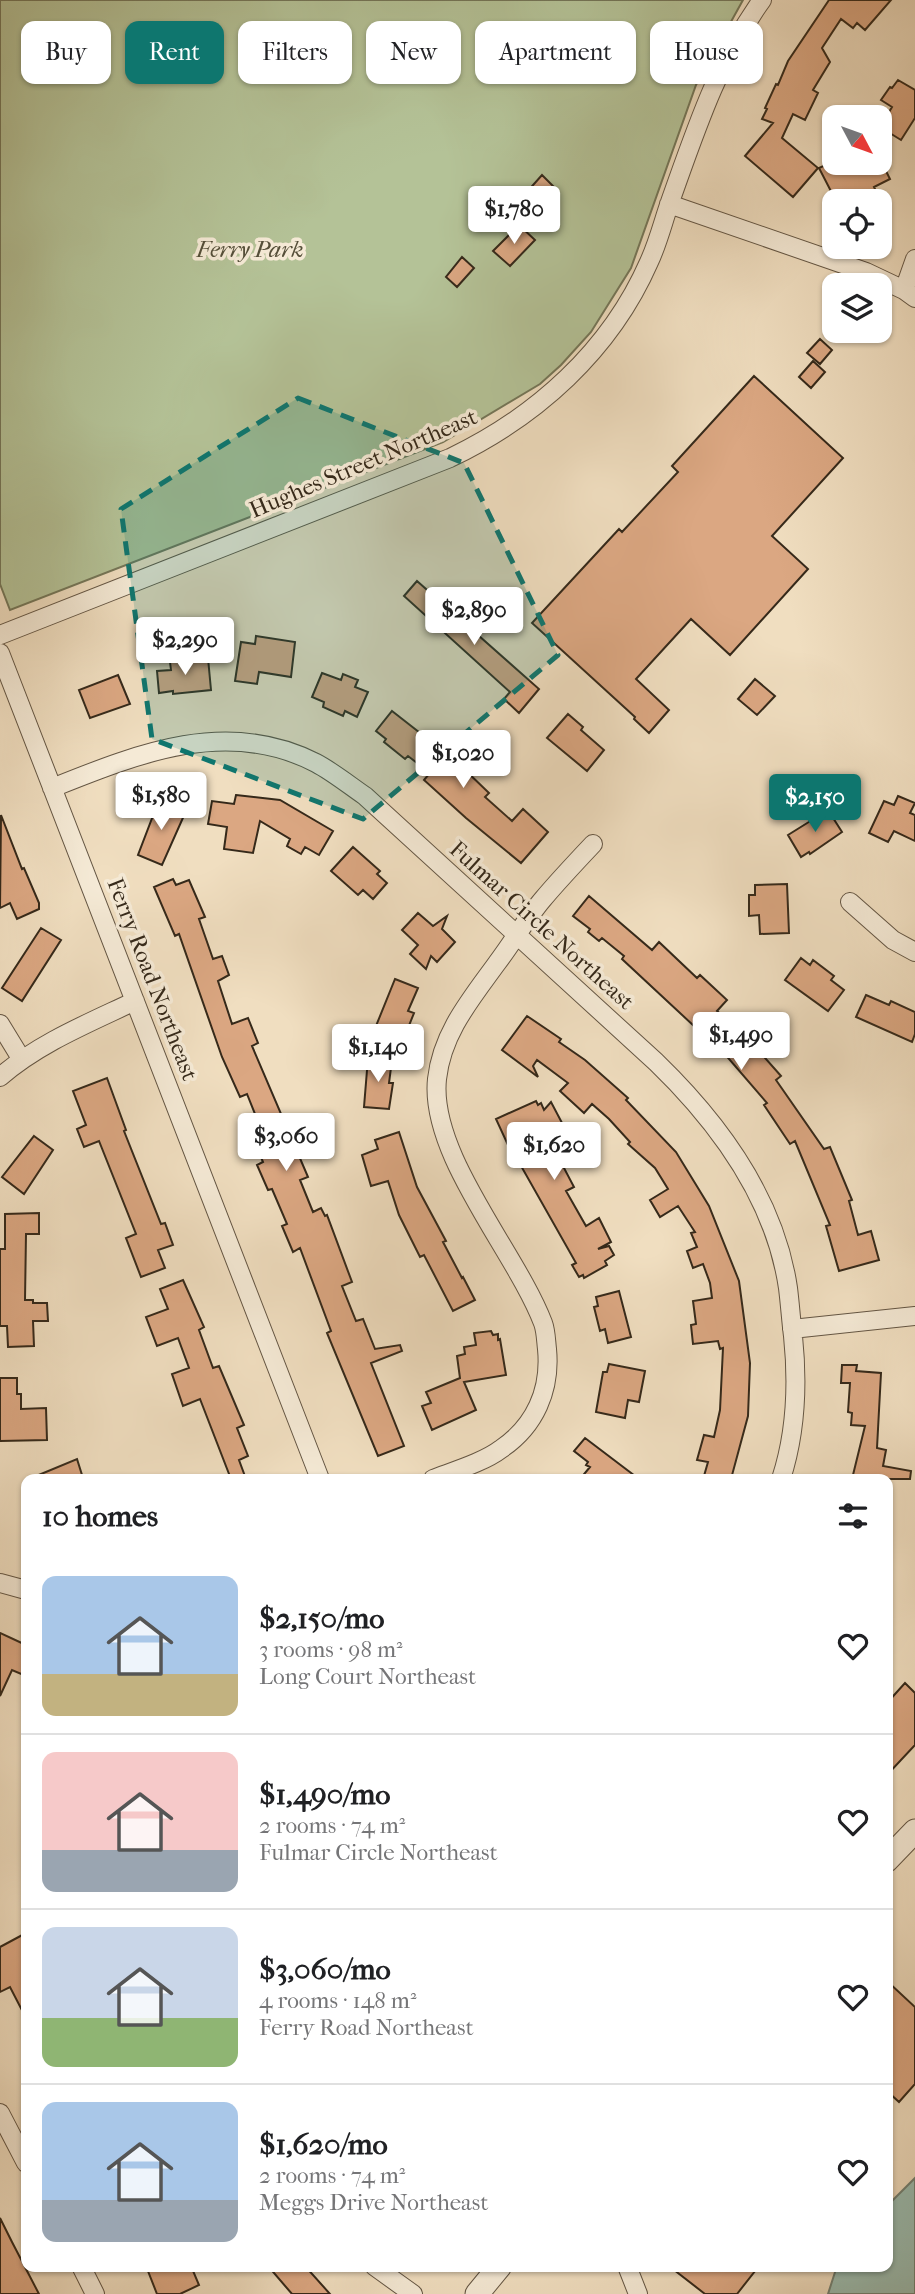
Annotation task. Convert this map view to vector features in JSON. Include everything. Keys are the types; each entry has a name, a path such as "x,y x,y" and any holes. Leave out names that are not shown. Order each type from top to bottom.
{"street":[{"name":"Hughes Street Northeast","path":"0,635 450,458 512,424 566,380 618,319 650,260 707,101 728,55 762,0"},
{"path":"669,204 866,272 909,294 915,259"},
{"name":"Ferry Road Northeast","path":"0,653 318,1474"},
{"name":"Fulmar Circle Northeast","path":"52,788 127,758 176,745 230,742 288,752 316,763 365,796 656,1062 689,1094 737,1158 774,1238 788,1287 796,1369 793,1421 782,1474"},
{"path":"445,1474 499,1451 519,1435 540,1404 548,1380 549,1367 544,1326 453,1155 440,1119 437,1081 440,1060 456,1021 542,900 593,844"},
{"path":"850,902 893,940 915,952"},
{"path":"0,1077 62,1035 135,1001"},
{"path":"0,1024 22,1060"},
{"path":"792,1329 915,1316"},
{"path":"0,1583 21,1589"},
{"path":"893,1854 915,1831"},
{"path":"0,2113 21,2153"},
{"path":"84,2272 95,2294"},
{"path":"382,2272 413,2294"},
{"path":"477,2294 494,2272"},
{"path":"629,2272 638,2294"}],"highlighted area":[{"path":"298,398 464,463 558,655 363,819 152,739 121,509"}],"green space":[{"name":"Ferry Park","path":"0,0 743,0 731,21 650,21 650,84 697,84 631,268 591,332 540,384 443,442 10,610 0,584"}],"water":[{"path":"915,2178 915,2294 828,2294 835,2272 893,2272 893,2200"}],"building":[{"path":"829,0 891,0 865,30 857,23 853,28 841,19 822,48 830,62 813,90 818,93 805,120 793,114 782,138 818,168 793,197 745,156 773,123 762,119 767,109 765,108 788,61"},
{"path":"898,80 915,90 915,118 901,140 892,134 892,105 881,100 890,87"},
{"path":"542,175 553,186 537,203 526,193"},
{"path":"823,175 888,175 890,179 874,187 875,189 830,189"},
{"path":"519,225 535,240 510,266 493,251"},
{"path":"462,257 474,268 457,287 446,277"},
{"path":"820,339 832,350 820,364 807,353"},
{"path":"813,361 825,372 811,388 799,377"},
{"path":"754,376 843,458 772,536 808,569 730,655 691,619 636,679 669,710 649,733 532,623 619,529 622,532 678,472 672,466"},
{"path":"417,581 539,689 519,713 504,699 510,692 404,596"},
{"path":"256,636 295,642 291,677 259,672 257,684 235,681 241,642 255,644"},
{"path":"208,658 211,690 159,693 157,671 171,670 170,662"},
{"path":"322,673 341,680 343,674 358,680 355,687 368,692 357,717 345,711 343,716 323,707 324,702 312,697"},
{"path":"118,675 130,704 90,718 79,690"},
{"path":"755,679 775,696 757,715 738,699"},
{"path":"392,711 447,754 450,752 463,763 461,766 489,793 485,797 512,821 523,809 548,832 521,863 424,780 430,773 408,756 405,759 384,742 386,739 376,731"},
{"path":"568,714 583,727 581,730 604,750 587,771 547,738"},
{"path":"236,795 280,800 333,831 319,855 305,847 301,854 287,846 290,839 260,821 253,853 224,849 227,827 208,824 212,801 234,804"},
{"path":"898,796 915,803 910,813 915,815 915,841 894,831 888,842 869,833 884,801 894,805"},
{"path":"159,800 186,811 162,865 138,855"},
{"path":"828,810 842,832 810,854 809,852 801,857 788,835"},
{"path":"1,815 22,869 24,868 39,903 39,909 17,919 10,903 0,908"},
{"path":"353,847 380,871 377,874 387,883 373,899 363,890 358,895 331,871"},
{"path":"173,879 176,885 189,880 205,917 199,919 213,959 222,956 229,975 218,981 232,1024 248,1018 258,1043 252,1046 308,1177 300,1180 313,1212 321,1208 325,1216 327,1215 352,1282 342,1286 356,1321 363,1319 375,1349 400,1345 402,1351 371,1363 404,1446 378,1456 327,1333 331,1331 300,1248 293,1252 282,1226 287,1224 272,1189 268,1190 257,1165 263,1162 253,1138 263,1134 247,1094 240,1097 222,1057 179,934 175,936 154,887"},
{"path":"787,884 789,933 760,934 759,915 749,916 749,895 755,895 755,885"},
{"path":"589,896 652,950 659,942 697,978 700,975 727,1000 717,1011 742,1032 781,1076 776,1080 824,1149 830,1147 852,1200 849,1201 858,1235 871,1231 879,1260 839,1271 826,1226 830,1225 795,1141 790,1144 764,1105 767,1103 711,1038 709,1040 622,959 624,956 602,938 599,941 588,932 590,929 573,916"},
{"path":"418,913 433,926 447,916 442,929 455,942 437,962 431,956 426,969 410,954 418,945 402,930"},
{"path":"41,928 61,940 22,1001 2,988"},
{"path":"801,958 810,965 813,960 834,976 831,980 844,990 828,1011 785,980"},
{"path":"395,979 418,988 408,1011 414,1013 408,1028 402,1026 398,1035 376,1026"},
{"path":"866,995 889,1005 891,1001 915,1012 915,1034 912,1042 856,1017"},
{"path":"527,1016 561,1039 559,1042 585,1060 628,1098 626,1100 676,1152 709,1206 739,1281 750,1363 748,1416 732,1474 705,1474 708,1462 697,1460 704,1435 714,1437 720,1410 723,1348 720,1349 718,1341 693,1344 691,1325 696,1324 693,1301 712,1298 703,1264 693,1268 687,1251 697,1247 691,1233 695,1232 678,1206 660,1217 650,1200 668,1189 655,1168 628,1144 630,1142 609,1119 592,1104 584,1113 560,1091 568,1083 537,1060 533,1066 538,1077 502,1050"},
{"path":"368,1058 392,1060 389,1083 393,1083 389,1109 364,1107"},
{"path":"107,1078 126,1130 124,1131 161,1224 165,1223 173,1245 158,1250 165,1268 141,1277 126,1238 136,1234 99,1141 84,1147 77,1129 86,1125 73,1091"},
{"path":"536,1101 538,1105 541,1103 544,1110 551,1102 571,1140 554,1149 574,1187 566,1191 586,1226 599,1218 611,1242 598,1249 609,1246 614,1255 605,1261 607,1265 584,1278 583,1275 579,1277 572,1265 576,1263 516,1157 514,1158 496,1119"},
{"path":"399,1132 417,1187 475,1300 453,1311 424,1255 420,1257 399,1215 388,1181 371,1186 362,1155 378,1149 375,1140"},
{"path":"34,1136 53,1150 24,1194 2,1177"},
{"path":"39,1213 39,1234 26,1234 25,1300 47,1303 48,1321 33,1321 34,1346 8,1347 7,1326 0,1326 0,1249 5,1249 5,1214"},
{"path":"183,1280 204,1327 199,1330 213,1368 219,1366 244,1425 237,1428 248,1456 239,1460 244,1474 229,1474 200,1399 183,1406 172,1374 189,1368 178,1338 157,1346 146,1317 168,1309 160,1289"},
{"path":"619,1291 631,1337 608,1343 605,1329 600,1331 594,1307 598,1306 596,1297"},
{"path":"491,1331 493,1335 498,1334 498,1340 500,1339 506,1375 464,1382 476,1410 432,1430 422,1406 431,1403 426,1392 460,1378 457,1356 465,1354 464,1347 476,1345 474,1333"},
{"path":"609,1364 645,1371 639,1402 628,1400 625,1418 596,1412 603,1372 607,1372"},
{"path":"842,1365 857,1365 856,1371 881,1373 877,1448 886,1450 883,1466 911,1471 910,1479 893,1479 893,1474 853,1474 865,1426 851,1425 852,1413 848,1412 850,1383 841,1383"},
{"path":"0,1378 17,1378 21,1409 46,1408 47,1440 0,1441"},
{"path":"585,1438 632,1474 584,1474 590,1467 586,1465 588,1462 574,1451"},
{"path":"77,1459 82,1474 41,1474"},
{"path":"0,1633 21,1643 21,1674 12,1670 0,1696"},
{"path":"905,1683 915,1693 915,1745 893,1769 893,1696"},
{"path":"21,1936 21,2008 10,1987 0,1992 0,1947"},
{"path":"893,1987 915,2007 915,2084 899,2102 893,2096"},
{"path":"0,2218 21,2259 21,2272 28,2272 39,2294 0,2294"},
{"path":"148,2272 194,2272 199,2285 180,2294 157,2294"},
{"path":"273,2272 310,2272 330,2294 292,2294"},
{"path":"677,2272 754,2272 737,2294 705,2294"}]}
